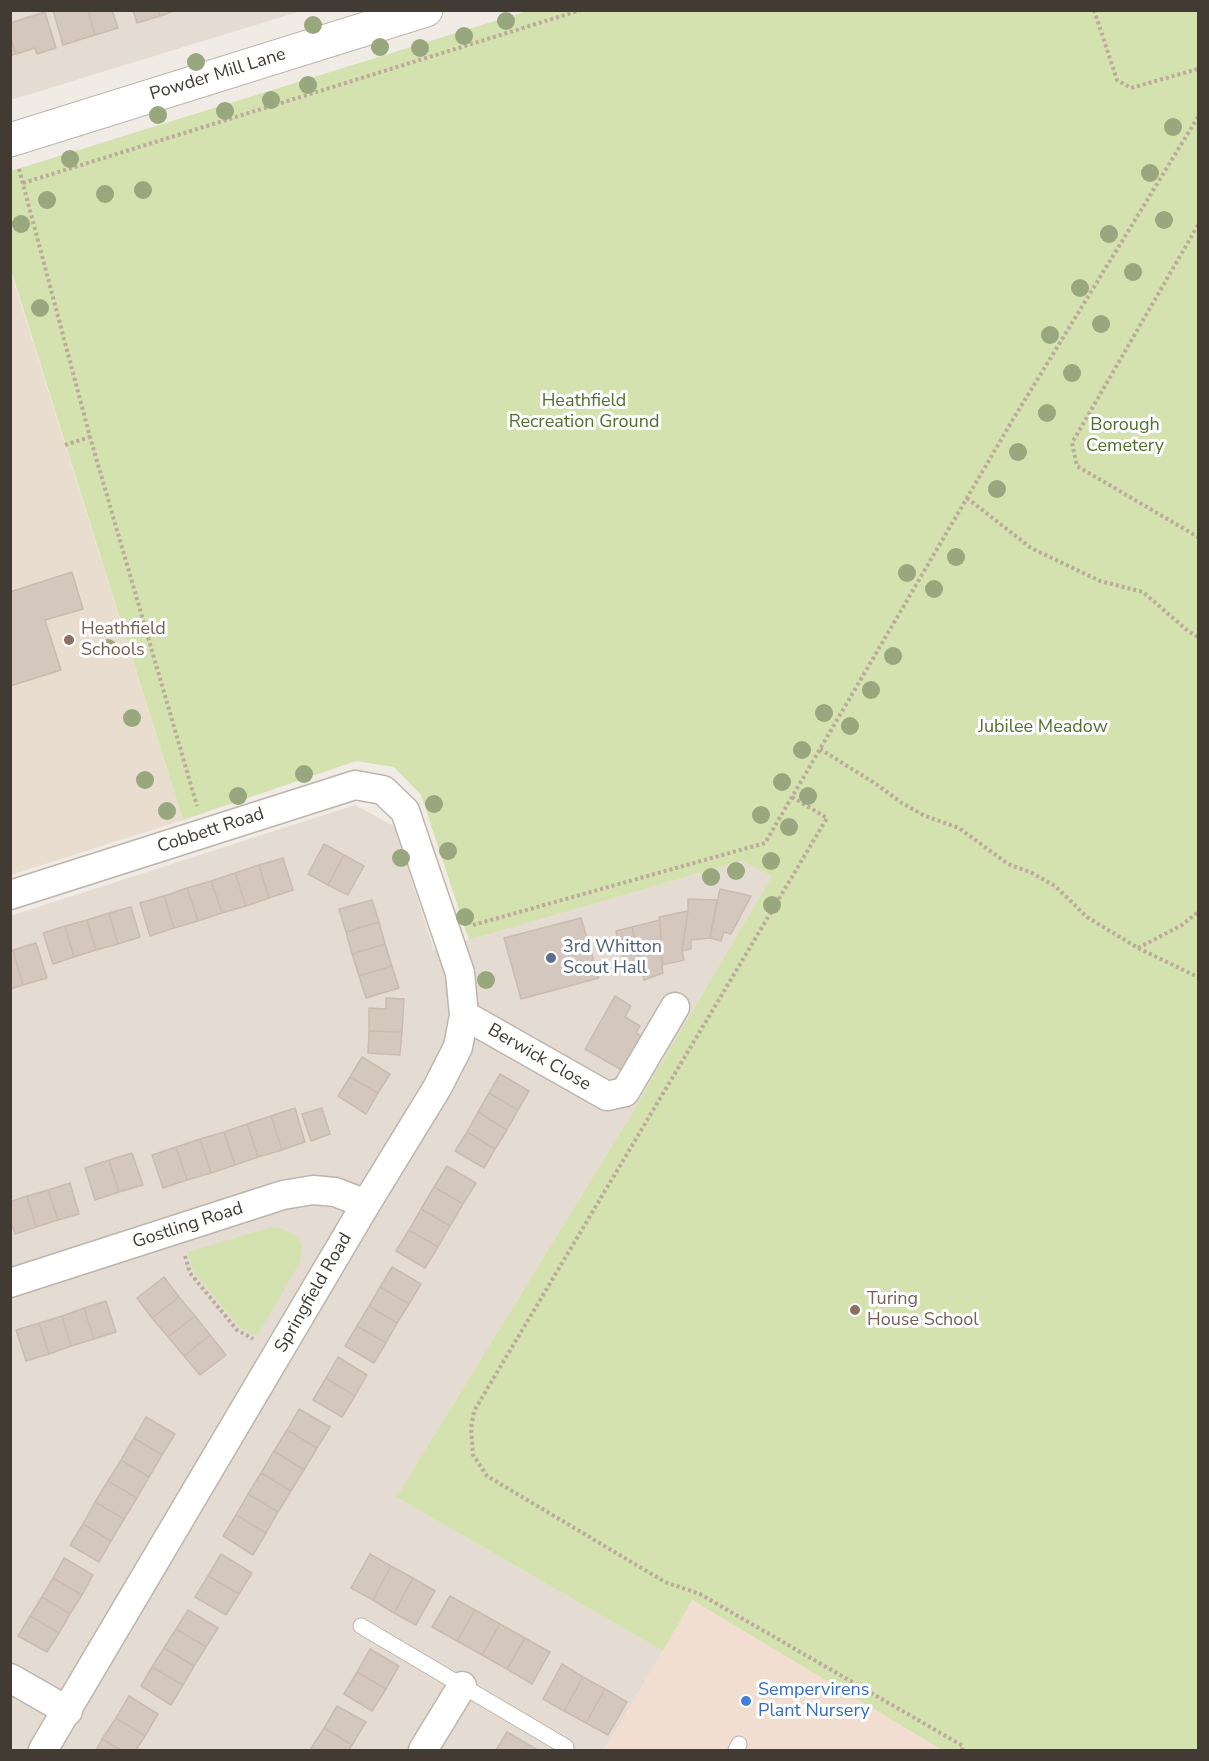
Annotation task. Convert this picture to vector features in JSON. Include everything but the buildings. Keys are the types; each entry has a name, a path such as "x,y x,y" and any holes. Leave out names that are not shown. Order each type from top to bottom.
{"street":[{"name":"Powder Mill Lane","path":"14,154 426,10"},
{"name":"Cobbett Road","path":"10,895 355,784 383,790 405,811"},
{"name":"Springfield Road","path":"44,1750 366,1204 437,1088 458,1047 464,1015 460,973 448,932 405,811"},
{"name":"Berwick Close","path":"464,1015 607,1096 625,1092 675,1007"},
{"name":"Gostling Road","path":"10,1283 283,1196 313,1190 335,1192 366,1204"},
{"path":"10,1678 68,1711"},
{"path":"423,1750 462,1686"}],"lane":[{"path":"361,1626 566,1747"}],"path":[{"path":"22,183 581,10"},
{"path":"1094,10 1117,80 1131,88 1198,69"},
{"path":"448,932 765,843 1012,421 1198,117"},
{"path":"14,154 90,436 205,832"},
{"path":"1198,225 1072,443 1077,466 1198,537"},
{"path":"65,445 90,436"},
{"path":"967,498 1031,548 1100,581 1143,592 1198,637"},
{"path":"820,749 902,803 925,816 959,828 1008,864 1032,873 1055,886 1087,917 1138,948 1198,977"},
{"path":"792,797 827,818 474,1411 471,1428 473,1455 487,1476 664,1582 700,1594 730,1611 963,1746 962,1750"},
{"path":"1138,948 1182,925 1198,912"},
{"path":"178,1229 190,1273 237,1330 278,1355"}],"shaded area":[{"path":"11,11 301,11 11,100"},
{"name":"Heathfield Schools","path":"10,270 183,820 11,875 10,875"},
{"path":"355,805 394,826 434,950 742,861 772,876 626,1123 396,1497 663,1651 604,1750 11,1750 10,916"},
{"name":"Sempervirens Plant Nursery","path":"692,1600 942,1750 604,1750"}],"green space":[{"path":"527,11 1198,11 1198,1750 942,1750 692,1600 663,1651 396,1497 626,1123 772,876 742,861 469,940 421,795 394,767 356,761 183,820 11,270 11,171"},
{"path":"271,1227 286,1230 294,1235 301,1243 302,1253 300,1262 257,1336 239,1327 193,1271 188,1252"}],"place":[{"name":"Heathfield Schools","path":"69,640"},
{"name":"3rd Whitton Scout Hall","path":"551,958"},
{"name":"Turing House School","path":"855,1310"},
{"name":"Sempervirens Plant Nursery","path":"746,1701"}],"park label":[{"name":"Heathfield Recreation Ground","path":"584,412"},
{"name":"Borough Cemetery","path":"1125,436"},
{"name":"Jubilee Meadow","path":"1043,728"}]}
